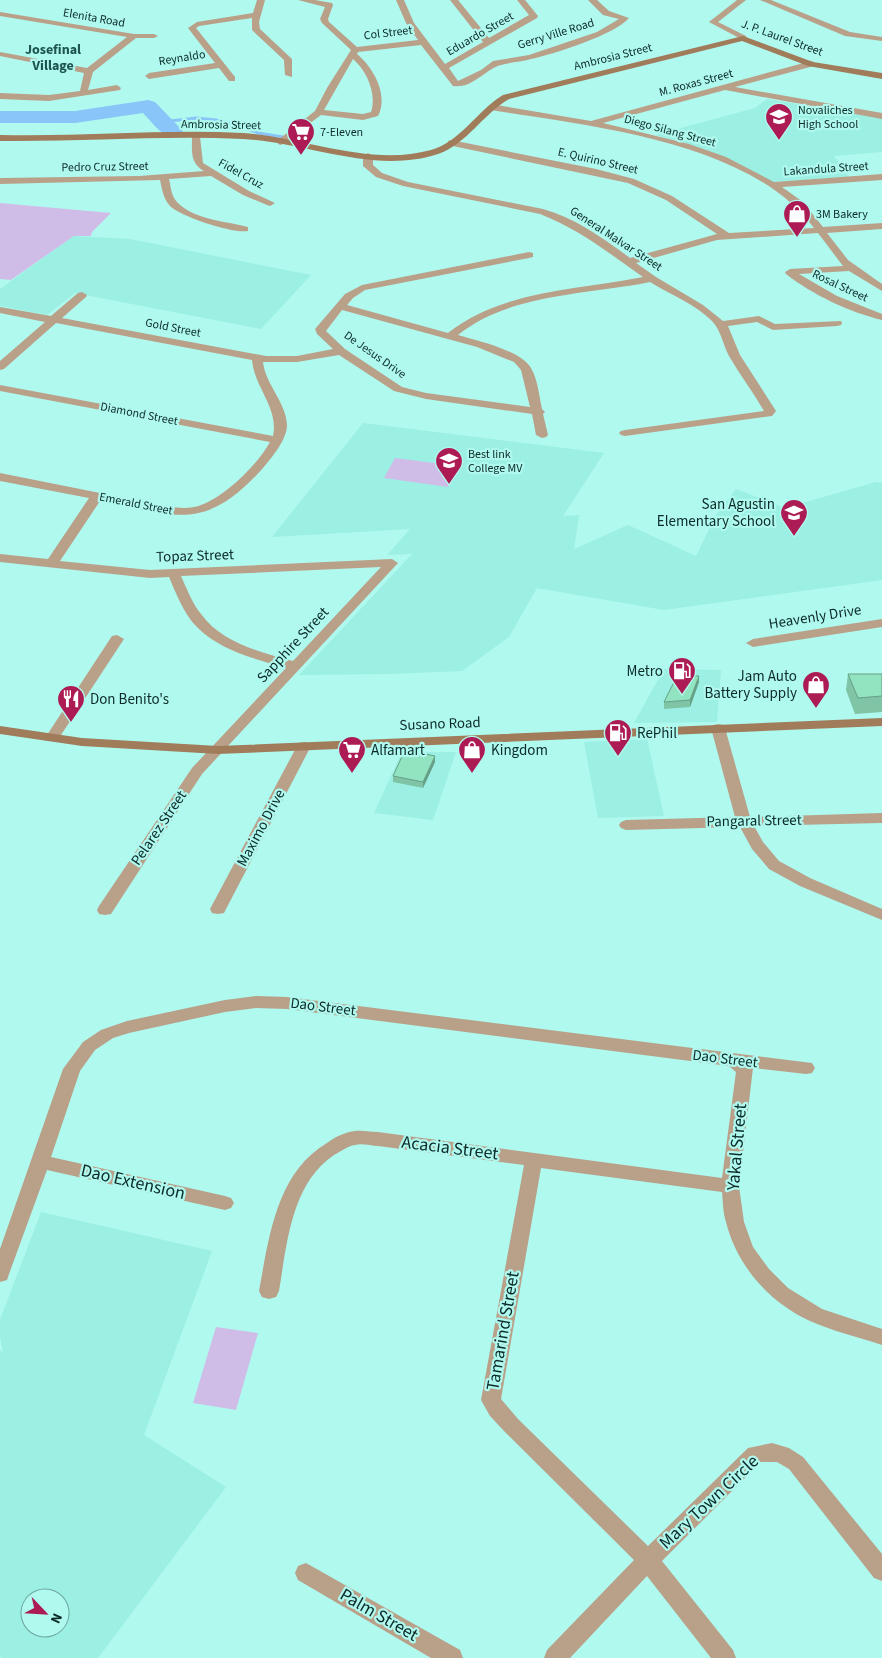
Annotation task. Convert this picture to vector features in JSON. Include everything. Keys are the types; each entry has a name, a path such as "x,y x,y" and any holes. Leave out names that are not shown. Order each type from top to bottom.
{"street":[{"path":"261,0 256,30 288,60 288,75"},
{"path":"302,0 329,5 324,19 326,24 354,52 364,65 379,100 375,114 363,117 319,112"},
{"path":"400,0 423,42 445,67"},
{"path":"454,0 488,42"},
{"name":"Eduardo Street","path":"445,67 534,16 521,0"},
{"name":"Gerry Ville Road","path":"445,67 456,84 465,82 496,63 531,57 600,34 625,18 606,13 592,0"},
{"name":"J. P. Laurel Street","path":"742,0 713,22 743,38 811,64 882,76"},
{"path":"764,0 848,34 882,39"},
{"name":"Elenita Road","path":"0,14 134,36 154,36"},
{"path":"232,79 192,28 193,26 257,15"},
{"path":"83,94 89,71 134,36"},
{"name":"Ambrosia Street","path":"0,138 244,136 283,140 368,156 410,157 437,151 451,143 491,107 506,97 743,38"},
{"name":"Col Street","path":"354,52 423,42"},
{"path":"283,140 319,112 331,88 354,52"},
{"path":"0,54 89,71"},
{"name":"Reynaldo","path":"149,76 219,64"},
{"name":"M. Roxas Street","path":"588,124 725,89 811,64"},
{"path":"0,96 48,98 117,88"},
{"path":"725,89 882,116"},
{"name":"Diego Silang Street","path":"491,107 644,135 693,148 720,158 772,185 795,200 838,255 852,268 882,288"},
{"name":"Fidel Cruz","path":"196,137 199,164 246,193 270,203"},
{"name":"E. Quirino Street","path":"451,143 596,172 631,181 669,198 727,236"},
{"name":"General Malvar Street","path":"368,156 368,166 372,171 389,179 558,217 630,261 652,279 709,314 721,324"},
{"name":"Pedro Cruz Street","path":"0,181 164,178 211,173"},
{"name":"Lakandula Street","path":"772,185 882,177"},
{"path":"164,178 169,198 179,207 203,220 245,229"},
{"path":"630,261 707,239 727,236 882,226"},
{"name":"De Jesus Drive","path":"529,255 370,286 355,291 320,328 321,332 341,350 389,385 411,394 538,412"},
{"name":"Rosal Street","path":"852,268 790,272 800,281 859,309 882,317"},
{"path":"450,336 477,317 495,310 547,298 652,279"},
{"path":"0,368 82,295"},
{"name":"De Jesus Drive","path":"339,306 450,336 505,353 518,360 526,369 538,412 542,435"},
{"name":"Gold Street","path":"0,310 256,358 297,359 341,350"},
{"path":"624,433 768,414 770,411 730,346 721,324 759,319 773,327 837,323"},
{"path":"256,358 261,381 280,418 281,426 277,440"},
{"name":"Diamond Street","path":"0,388 277,440"},
{"name":"Emerald Street","path":"0,477 170,511 197,511 220,500 235,489 254,470 277,440"},
{"path":"51,564 97,496"},
{"name":"Topaz Street","path":"0,558 125,572 173,574 392,563"},
{"name":"Sapphire Street","path":"218,750 392,563"},
{"path":"173,574 199,622 216,636 236,647 295,666"},
{"name":"Heavenly Drive","path":"753,643 882,622"},
{"path":"52,738 117,639"},
{"name":"Susano Road","path":"0,730 82,742 218,750 882,722"},
{"path":"718,728 744,821 757,845 774,865 805,882 882,915"},
{"name":"Maximo Drive","path":"218,909 304,746"},
{"name":"Pelarez Street","path":"105,910 197,771 218,750"},
{"name":"Pangaral Street","path":"626,825 882,818"},
{"name":"Dao Street","path":"0,1274 41,1162 72,1068 89,1046 107,1034 127,1027 225,1006 256,1002 287,1002 806,1068"},
{"name":"Yakal Street","path":"733,1060 745,1070 730,1186 734,1222 745,1250 762,1274 781,1294 816,1315 882,1336"},
{"name":"Acacia Street","path":"269,1291 281,1226 295,1186 309,1166 330,1148 354,1138 378,1139 730,1186"},
{"name":"Tamarind Street","path":"534,1159 492,1400 497,1410 511,1425 648,1560 724,1658"},
{"name":"Dao Extension","path":"41,1162 225,1203"},
{"name":"Mary Town Circle","path":"555,1658 648,1560 755,1454 770,1451 786,1456 796,1463 882,1571"},
{"name":"Palm Street","path":"306,1572 452,1658"}],"shaded area":[{"name":"Novaliches High School","path":"767,99 882,118 882,152 834,156 849,177 773,182 695,146 655,135 755,108"},
{"path":"0,203 111,213 92,232 91,236 74,236 11,280 0,279"},
{"path":"74,236 130,239 311,275 261,329 75,293 47,315 0,306 0,289"},
{"path":"363,423 604,453 563,516 579,515 574,549 628,525 696,556 716,515 736,489 785,508 876,482 882,483 882,580 664,610 537,588 509,637 462,671 299,675 412,554 387,555 410,529 272,537"},
{"path":"395,458 458,466 448,487 384,478"},
{"path":"664,669 721,670 717,722 634,723"},
{"path":"647,739 664,816 598,818 584,742"},
{"path":"402,752 456,752 433,820 374,813"},
{"path":"41,1212 212,1251 144,1435 226,1487 98,1658 2,1658 0,1656 0,1350 3,1353 0,1337 0,1320"},
{"path":"216,1327 258,1333 236,1410 193,1403"}],"building":[{"path":"848,674 882,674 882,696 858,698"},
{"name":"Metro","path":"677,676 699,676 690,700 664,702"},
{"path":"405,750 435,756 423,782 393,776"}],"waterway":[{"path":"0,117 75,117 148,106 173,132"},
{"path":"162,122 196,118 216,120 238,125 258,133 283,137"},
{"path":"291,138 301,140"}],"place":[{"name":"Novaliches High School","path":"779,141"},
{"name":"7-Eleven","path":"301,156"},
{"name":"3M Bakery","path":"797,238"},
{"name":"Best link College MV","path":"449,485"},
{"name":"San Agustin Elementary School","path":"794,537"},
{"name":"Metro","path":"682,695"},
{"name":"Jam Auto Battery Supply","path":"816,709"},
{"name":"Don Benito's","path":"71,723"},
{"name":"RePhil","path":"618,757"},
{"name":"Alfamart","path":"352,774"},
{"name":"Kingdom","path":"472,774"}],"district":[{"name":"Josefinal Village","path":"53,58"}]}
